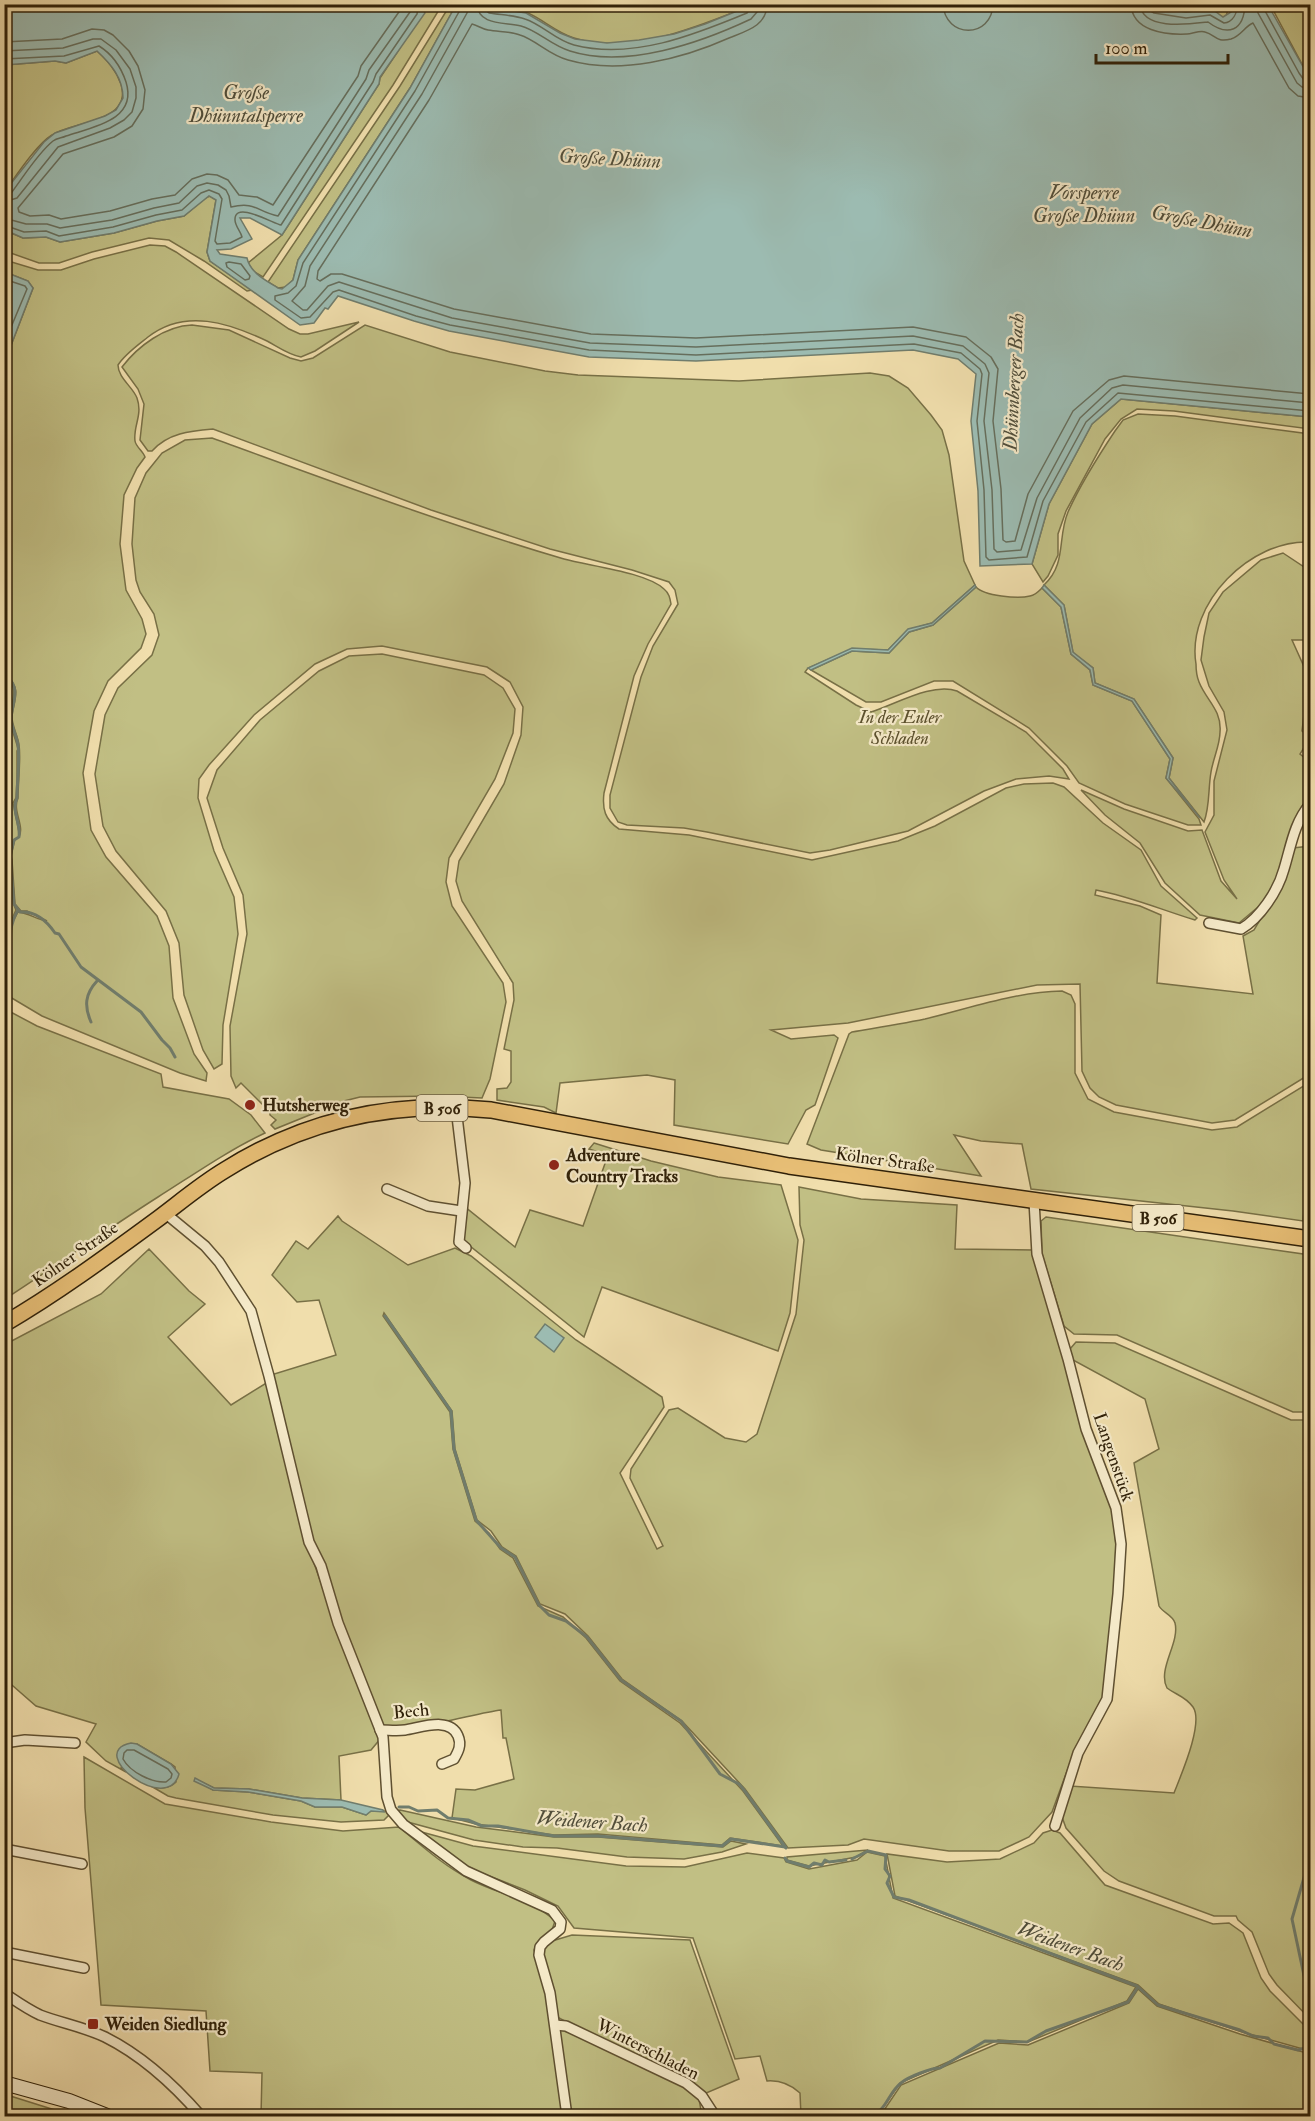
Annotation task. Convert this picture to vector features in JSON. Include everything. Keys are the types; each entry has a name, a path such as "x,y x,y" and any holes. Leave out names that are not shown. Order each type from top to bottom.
{"main road":[{"name":"Kölner Straße","path":"4,1324 96,1265 225,1170 273,1144 359,1114 409,1109 491,1110 789,1166 1311,1239"},
{"path":"4,2083 69,2101 107,2116"}],"street":[{"path":"1209,923 1241,929 1251,923 1284,873 1296,827 1301,816 1311,804"},
{"path":"456,1108 465,1183 459,1242 466,1248"},
{"path":"387,1189 428,1206 461,1211"},
{"name":"Langenstück","path":"1034,1201 1037,1254 1086,1429 1116,1508 1121,1545 1107,1699 1078,1753 1055,1826"},
{"path":"165,1213 205,1246 225,1268 251,1311 309,1542 321,1566 338,1623 380,1730"},
{"name":"Bech","path":"442,1764 454,1759 459,1749 459,1738 451,1728 440,1725 402,1730 380,1730 385,1751 387,1797 391,1810 397,1818 466,1871 539,1902 556,1913 561,1922 560,1929 544,1942 539,1955 550,1993 555,2025"},
{"path":"4,1743 25,1740 75,1743"},
{"path":"4,1849 82,1864"},
{"path":"4,1952 84,1968"},
{"path":"4,1993 22,2006 41,2015 105,2037 131,2052 165,2080 201,2116"},
{"path":"555,2025 567,2116"},
{"name":"Winterschladen","path":"555,2025 566,2026 686,2083 702,2096 716,2116"}],"green space":[{"path":"425,5 442,5 393,85 263,277 253,271 248,263 282,235 379,84 380,78"},
{"path":"450,5 456,5 410,88 298,260 293,280 286,287 278,288 268,282 400,86"},
{"path":"485,5 752,5 710,22 664,36 641,41 596,43 562,33 530,14"},
{"path":"1149,5 1229,5 1226,17 1223,17 1205,9 1186,12"},
{"path":"1268,5 1310,5 1310,79 1273,10"},
{"path":"97,51 117,74 121,84 122,97 118,106 110,114 99,119 61,130 52,135 33,153 5,191 5,65 55,61 66,63"},
{"path":"210,196 216,200 207,252 210,261 252,290 247,291 169,240 149,238 59,263 39,263 5,251 4,230 23,238 46,237 60,242 114,233 184,216"},
{"path":"150,245 165,246 176,252 289,329 300,334 359,322 315,351 301,357 288,353 252,334 222,324 207,321 177,323 162,328 148,337 128,353 118,365 120,374 139,404 135,441 145,457 124,495 120,544 126,590 142,619 146,634 141,648 108,681 94,711 83,773 91,830 106,857 157,916 169,946 173,998 194,1054 207,1073 206,1081 180,1073 42,1016 5,994 5,953 11,939 12,923 18,912 47,921 27,911 21,911 15,904 11,856 15,839 9,856 11,860 14,905 16,910 12,920 5,947 5,665 8,671 7,678 14,693 10,720 18,749 16,798 13,803 19,837 21,828 16,808 20,750 12,717 16,691 8,678 9,671 5,662 4,569 8,562 4,557 5,361 33,288 28,281 5,272 5,260 38,270 61,270"},
{"name":"In der Euler Schladen","path":"192,325 229,330 301,361 313,358 365,325 450,352 545,371 578,375 739,381 870,373 889,376 908,388 942,430 949,455 964,561 975,585 932,623 908,630 888,650 852,649 808,668 805,672 871,712 914,695 937,689 957,691 1026,732 1063,769 1069,779 1049,776 1016,779 984,791 908,831 810,853 684,828 627,825 618,822 610,808 610,795 641,677 653,646 678,604 675,590 669,582 550,549 431,510 213,429 180,434 165,440 152,451 148,451 140,440 144,404 138,389 122,367 153,338 172,329"},
{"path":"1121,399 1310,417 1310,429 1174,411 1137,409 1121,419 1105,439 1066,511 1058,534 1058,555 1043,582 1032,564 1049,504 1092,424"},
{"path":"1138,414 1175,416 1310,434 1310,542 1288,544 1266,551 1245,563 1227,579 1212,598 1201,619 1196,641 1198,680 1219,717 1220,724 1220,737 1211,772 1204,822 1169,778 1173,758 1134,699 1095,683 1093,668 1073,653 1064,605 1044,585 1051,577 1059,560 1065,522 1078,491 1123,420"},
{"path":"212,438 475,531 564,559 644,578 656,583 666,591 671,604 648,644 634,676 604,793 606,814 610,822 619,829 689,835 812,860 898,841 935,826 1006,788 1024,784 1053,783 1064,787 1103,823 1141,850 1161,886 1197,918 1195,920 1133,899 1096,890 1095,895 1140,906 1161,915 1157,983 1253,994 1243,936 1254,930 1269,905 1293,848 1310,846 1310,1074 1235,1120 1212,1123 1116,1105 1099,1097 1090,1088 1082,1071 1080,984 1037,985 848,1023 771,1030 791,1039 834,1035 838,1038 815,1105 806,1110 788,1144 674,1125 675,1080 647,1075 560,1083 556,1113 544,1107 497,1100 497,1089 507,1088 511,1082 511,1051 504,1049 514,1000 513,983 462,901 456,881 459,861 504,784 521,735 523,707 510,682 487,667 382,646 347,649 315,664 254,715 199,779 198,798 214,851 234,897 238,934 223,1025 222,1064 214,1069 203,1050 184,995 179,943 166,911 116,851 103,826 95,774 105,715 118,688 152,655 159,635 154,614 140,592 136,580 132,544 135,498 146,473 162,453 185,440"},
{"path":"1283,553 1310,571 1310,640 1292,640 1310,680 1310,705 1305,707 1302,731 1310,738 1300,754 1310,762 1310,801 1282,870 1264,902 1239,923 1200,915 1165,883 1140,843 1105,815 1081,790 1124,809 1188,831 1202,830 1221,881 1237,899 1224,880 1205,832 1214,815 1214,781 1227,730 1224,712 1209,686 1201,660 1204,637 1209,613 1223,592 1261,560"},
{"path":"976,587 993,595 1018,597 1032,595 1042,588 1061,607 1071,654 1090,670 1093,685 1132,701 1170,759 1166,778 1199,819 1201,825 1188,825 1125,804 1079,783 1067,766 1029,728 953,681 934,681 881,702 866,702 811,670 852,651 889,653 909,632 933,625"},
{"path":"382,654 484,675 503,688 515,709 513,733 495,779 449,858 446,882 452,906 503,983 506,1002 490,1079 482,1098 360,1097 344,1101 275,1129 271,1125 276,1120 270,1112 241,1083 236,1088 231,1076 230,1026 247,934 243,895 223,848 207,798 217,770 260,720 319,671 349,656"},
{"path":"1062,991 1071,995 1075,1004 1075,1073 1088,1099 1114,1112 1212,1130 1237,1127 1310,1082 1310,1193 1306,1192 1303,1221 1031,1189 1022,1144 981,1141 954,1135 981,1176 821,1150 807,1144 849,1034 852,1032 925,1019 1010,997"},
{"path":"5,1009 37,1026 161,1074 163,1087 229,1099 251,1115 265,1133 197,1172 5,1299"},
{"path":"594,1143 651,1161 718,1177 781,1185 798,1240 790,1313 778,1351 602,1287 584,1337 465,1242 462,1232 465,1207 515,1247 530,1210 583,1226 608,1155 589,1149"},
{"path":"799,1187 861,1199 957,1205 955,1249 1033,1250 1112,1509 1116,1545 1114,1595 1104,1698 1074,1752 1052,1812 1029,1837 999,1851 949,1851 864,1839 848,1845 788,1848 745,1789 682,1721 622,1679 588,1636 565,1614 540,1604 516,1556 502,1547 491,1531 477,1520 455,1449 452,1411 384,1313 383,1316 450,1412 453,1449 475,1521 489,1533 500,1549 513,1558 538,1606 563,1617 586,1638 620,1681 680,1723 743,1791 783,1846 730,1838 722,1845 598,1834 554,1835 476,1824 452,1818 456,1789 475,1790 514,1779 506,1738 503,1738 501,1710 422,1726 391,1728 381,1725 311,1542 271,1375 336,1355 319,1300 297,1302 272,1275 296,1241 308,1249 338,1216 342,1221 408,1265 455,1248 471,1256 576,1340 662,1397 664,1407 620,1473 657,1549 663,1546 630,1478 631,1469 669,1410 678,1408 725,1438 746,1442 757,1434 796,1314 804,1240 800,1225"},
{"path":"1046,1217 1310,1255 1310,1412 1293,1412 1117,1335 1074,1334 1064,1326 1042,1254 1041,1221"},
{"path":"149,1249 189,1291 205,1304 168,1337 231,1405 268,1382 307,1543 335,1623 381,1738 371,1750 339,1756 341,1800 302,1798 249,1789 214,1788 195,1779 213,1790 248,1792 301,1801 315,1807 342,1807 366,1815 371,1811 388,1811 389,1815 384,1820 341,1822 273,1815 168,1796 151,1786 164,1788 176,1782 175,1767 171,1764 137,1744 121,1768 126,1772 106,1761 86,1742 96,1724 36,1706 5,1679 4,1345 101,1294"},
{"path":"1076,1342 1115,1343 1291,1420 1310,1420 1310,2019 1269,1974 1252,1932 1236,1916 1214,1916 1119,1881 1104,1871 1066,1828 1062,1817 1070,1786 1174,1793 1186,1762 1196,1725 1193,1707 1184,1698 1167,1688 1165,1681 1166,1664 1176,1631 1175,1623 1159,1606 1134,1463 1159,1449 1145,1399 1073,1360 1070,1349"},
{"path":"84,1757 165,1804 271,1822 343,1831 399,1827 461,1874 546,1913 555,1921 552,1930 537,1943 534,1950 548,1994 563,2116 261,2116 262,2073 210,2071 206,2011 101,2005 85,1808"},
{"path":"400,1810 476,1827 554,1837 598,1837 723,1847 731,1841 746,1844 722,1852 684,1859 627,1857 557,1848 523,1847 474,1840 404,1821 394,1811"},
{"path":"1052,1830 1060,1833 1105,1885 1213,1924 1229,1923 1243,1933 1261,1978 1270,1991 1310,2031 1310,2051 1242,2032 1159,2004 1138,1985 895,1896 887,1854 947,1862 1000,1859 1034,1843 1043,1833"},
{"path":"418,1831 473,1846 626,1866 685,1867 747,1853 784,1858 786,1862 809,1869 857,1860 867,1852 885,1856 893,1898 1136,1987 1127,2001 1028,2042 998,2040 900,2083 878,2115 801,2116 800,2093 785,2083 767,2081 760,2056 735,2059 693,1938 574,1928 558,1906 457,1861"},
{"path":"868,1850 856,1857 809,1866 787,1860 787,1857"},
{"path":"572,1935 690,1940 739,2079 704,2094 559,2018 555,2013 543,1960 544,1947 552,1941"},
{"path":"1138,1989 1157,2006 1240,2034 1310,2054 1310,2116 880,2116 901,2085 999,2043 1028,2045 1129,2003"},
{"path":"569,2030 681,2084 699,2099 702,2116 570,2116 559,2032"},
{"path":"4,2094 74,2116 5,2116"}],"water":[{"name":"Vorsperre Große Dhünn","path":"958,4 969,8 972,4 1149,4 1186,12 1212,9 1223,17 1231,12 1232,5 1268,5 1310,79 1310,417 1121,399 1092,424 1049,504 1032,564 980,566 978,491 971,421 976,374 958,359 913,350 696,361 589,357 449,331 338,296 314,323 300,325 210,261 207,252 216,200 209,196 184,216 114,233 60,242 46,237 23,238 5,230 5,191 44,142 55,133 116,110 123,98 121,84 115,72 97,51 66,63 55,61 5,65 5,5 425,5 423,9 425,13 380,77 379,84 282,235 250,218 240,218 252,239 231,249 217,250 220,254 247,258 259,276 282,289 293,280 298,260 410,88 456,5 485,5 526,13 575,39 607,43 674,34 752,5"},
{"path":"5,272 28,281 33,288 5,361"},
{"path":"975,585 976,587 933,625 909,632 889,653 852,651 811,670 808,668 852,648 888,650 908,629 932,623"},
{"path":"1044,585 1064,605 1073,652 1093,668 1095,683 1134,699 1173,758 1169,778 1200,818 1166,778 1170,759 1132,701 1093,685 1090,670 1071,654 1061,607 1042,588"},
{"path":"545,1324 564,1338 554,1352 535,1337"},
{"path":"131,1743 137,1744 171,1764 179,1774 172,1785 160,1788 147,1785 133,1778 123,1768 117,1758 119,1749"},
{"path":"195,1778 214,1788 249,1789 302,1798 341,1800 384,1812 371,1811 366,1815 342,1807 315,1807 301,1801 248,1792 213,1790 194,1781"}],"waterway":[{"path":"4,558 7,562 4,567"},
{"path":"4,664 15,692 11,718 19,751 15,803 19,837 14,840 10,856 14,904 20,912 36,915 59,934 81,967 141,1012 175,1057"},
{"path":"4,950 18,910"},
{"path":"91,1022 87,1011 87,1000 97,981"},
{"path":"385,1316 451,1411 454,1449 476,1520 501,1548 515,1557 539,1605 549,1615 566,1621 587,1637 621,1680 681,1721 720,1774 739,1784 744,1790 786,1848"},
{"path":"1310,1786 1307,1818 1310,1833"},
{"name":"Weidener Bach","path":"399,1807 409,1807 418,1811 437,1810 448,1818 468,1820 482,1826 498,1826 554,1836 598,1836 722,1846 731,1839 785,1847"},
{"name":"Weidener Bach","path":"852,1859 868,1851 886,1855 885,1869 890,1876 887,1883 894,1897 909,1900 1137,1986 1158,2005 1253,2036 1268,2038 1274,2044 1298,2050 1305,2048 1310,2051"},
{"path":"1310,1857 1292,1919 1310,1994"},
{"name":"Weidener Bach","path":"785,1858 787,1861 809,1867 814,1863 822,1865 825,1860 829,1862 846,1860"},
{"path":"869,2116 880,2111 896,2087 904,2081 926,2071 940,2068 985,2041 1027,2042 1046,2031 1128,2002 1138,1987"}],"place":[{"name":"Hutsherweg","path":"250,1105"},
{"name":"Adventure Country Tracks","path":"554,1165"},
{"name":"Weiden Siedlung","path":"93,2024"}],"water label":[{"name":"Große Dhünntalsperre","path":"246,104"},
{"name":"Große Dhünn","path":"610,158"},
{"name":"Große Dhünn","path":"1202,221"},
{"name":"Dhünnberger Bach","path":"1013,382"}]}
